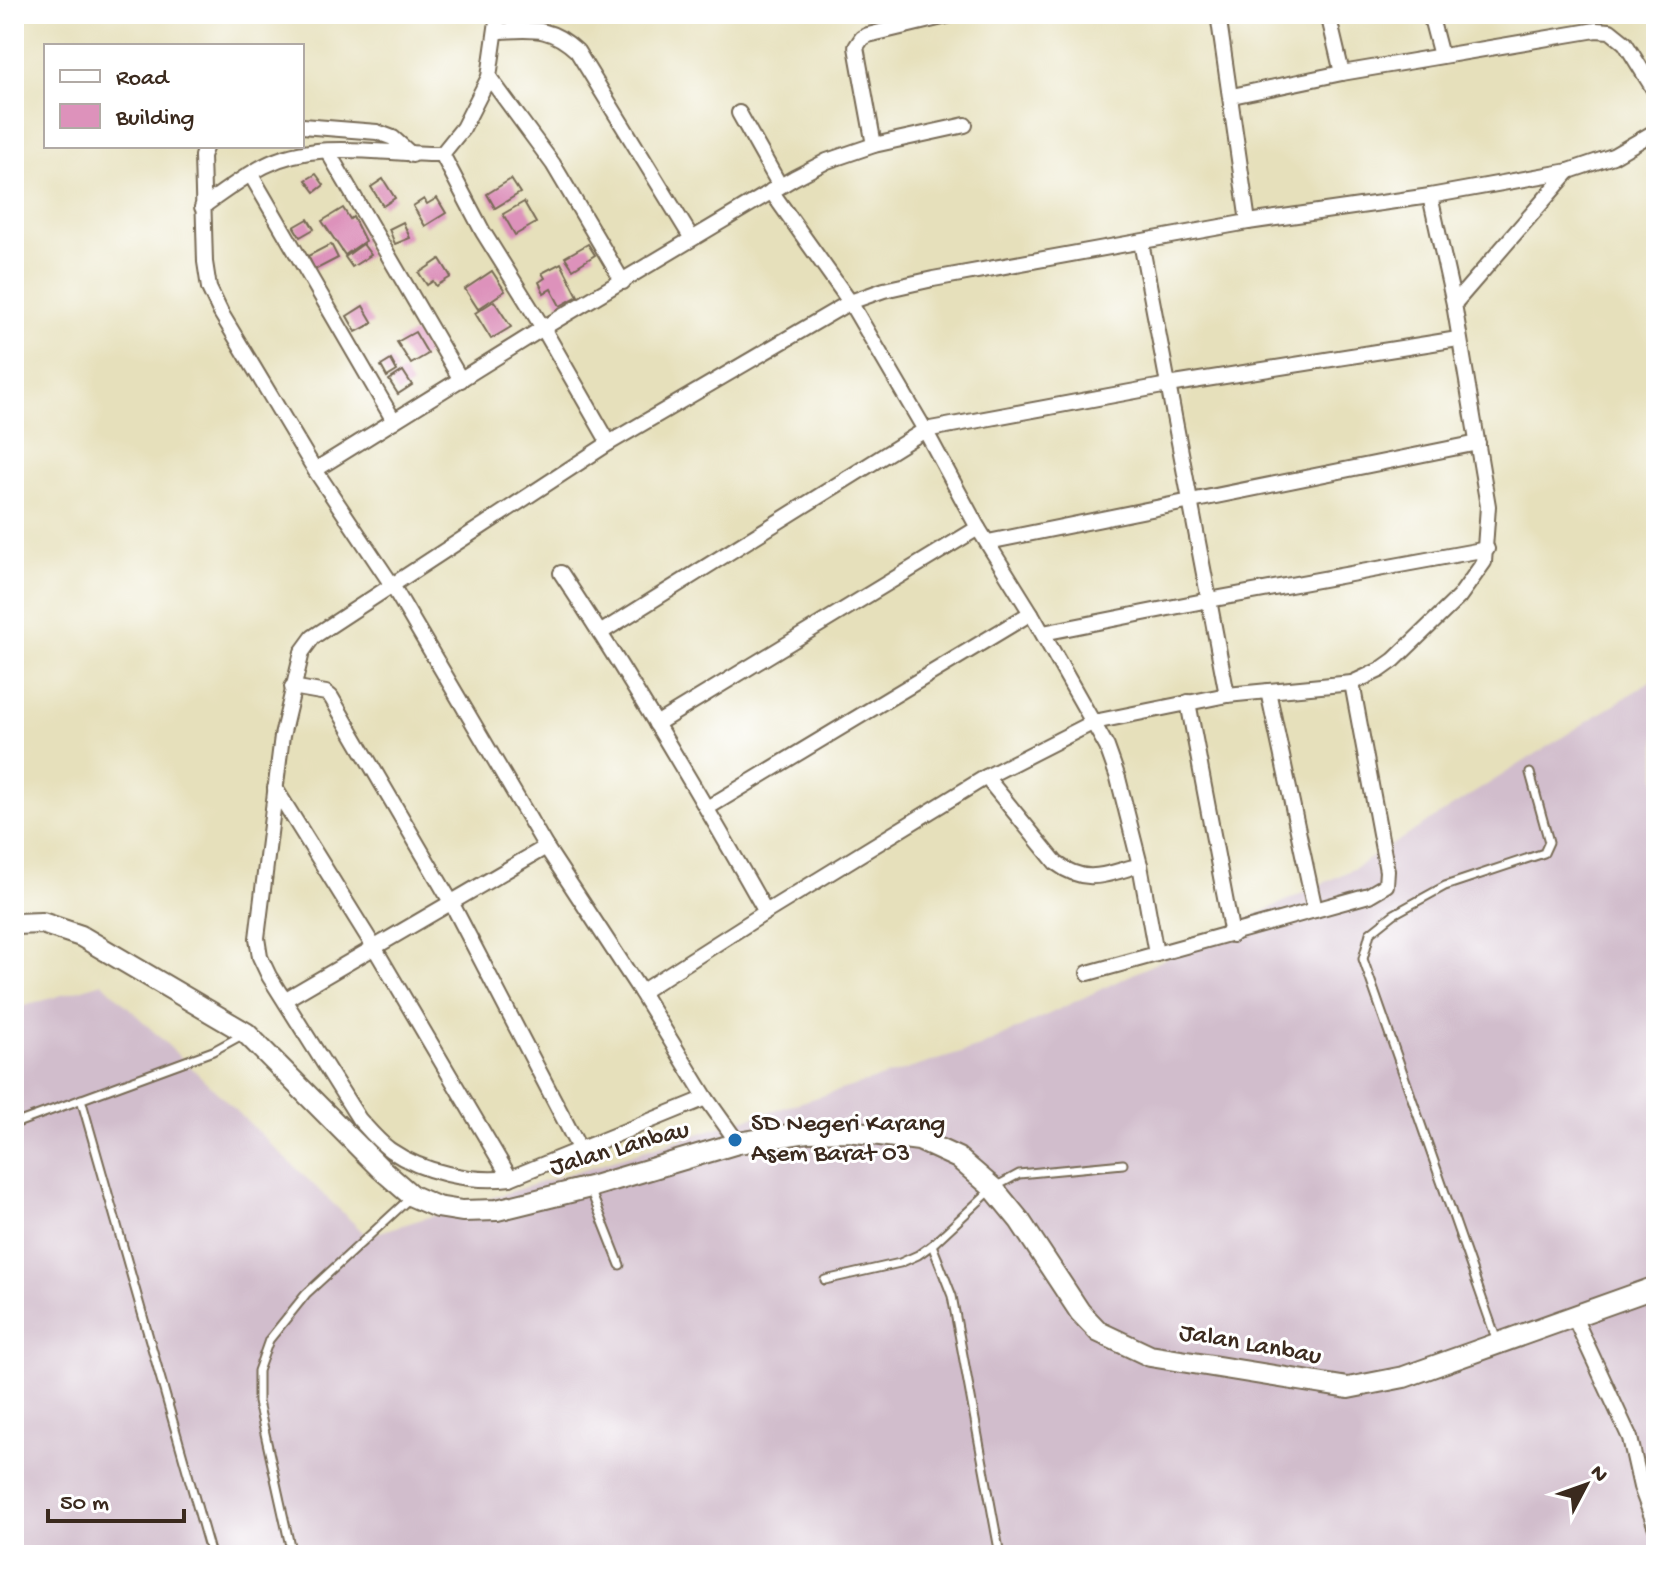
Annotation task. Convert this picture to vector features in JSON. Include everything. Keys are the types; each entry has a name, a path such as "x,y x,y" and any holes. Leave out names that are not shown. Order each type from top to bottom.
{"street":[{"path":"202,207 281,159 313,152 442,154 463,128 489,77 498,14"},
{"path":"874,145 856,47 859,42 868,35 955,14"},
{"path":"1218,14 1248,222"},
{"path":"1328,14 1342,73"},
{"path":"1430,14 1441,56"},
{"path":"496,31 542,29 566,40 577,51 691,237"},
{"path":"1232,96 1342,73 1596,30 1610,31 1625,43 1656,93"},
{"path":"489,77 553,164 623,282"},
{"path":"739,113 775,189 850,302 1107,747 1140,865 1156,954"},
{"path":"315,470 543,328 623,282 691,237 827,161 874,145 965,125"},
{"path":"304,126 377,132 393,138 412,155"},
{"path":"706,1098 510,1178 496,1180 437,1171 391,1150 359,1119 269,976 260,957 257,938 275,788 292,687 302,652 313,637 609,443 850,302 911,283 1248,222 1430,196 1569,171 1613,156 1656,131"},
{"path":"205,148 202,156 202,207 209,288 221,313 315,470 392,585 546,847 738,1143"},
{"path":"328,152 461,380"},
{"path":"442,154 483,232 609,443"},
{"path":"1454,304 1569,171"},
{"path":"251,175 394,421"},
{"path":"641,992 986,777 1094,722 1227,695 1352,683 1394,660 1440,615 1471,582 1484,562 1488,506 1454,304 1430,196"},
{"path":"1141,242 1227,695"},
{"path":"600,633 925,430 1168,385 1458,339"},
{"path":"988,542 1478,443"},
{"path":"656,724 978,528"},
{"path":"1043,633 1487,549"},
{"path":"561,573 707,808 766,912"},
{"path":"707,808 1031,613"},
{"path":"1088,973 1232,935 1379,890 1386,885 1352,683"},
{"path":"292,687 326,693 331,697 451,902 580,1150"},
{"path":"1268,691 1315,910"},
{"path":"1188,702 1232,935"},
{"path":"986,777 1056,863 1068,872 1078,877 1099,876 1140,865"},
{"path":"275,788 374,947 510,1178"},
{"path":"286,999 546,847"},
{"name":"Jalan Lanbau","path":"14,924 42,923 81,936 246,1033 356,1147 412,1196 437,1207 462,1211 497,1210 590,1187 738,1143 807,1132 849,1131 919,1140 958,1158 993,1188 1020,1221 1080,1312 1099,1332 1150,1356 1348,1388 1404,1377 1656,1287"},
{"path":"1574,1317 1630,1438 1641,1487 1656,1528"}],"lane":[{"path":"1498,1345 1439,1172 1363,967 1363,959 1370,933 1394,914 1445,886 1544,853 1549,842 1530,773"},
{"path":"14,1124 213,1051 246,1033"},
{"path":"81,1099 211,1555"},
{"path":"825,1280 900,1263 932,1245 993,1188 1019,1174 1123,1164"},
{"path":"590,1187 620,1265"},
{"path":"292,1555 258,1402 258,1371 269,1340 306,1294 412,1196"},
{"path":"932,1245 952,1296 1000,1555"}],"shaded area":[{"path":"1656,678 1656,1555 14,1555 14,1009 103,983 367,1236 980,1047 1355,868"}],"building":[{"path":"316,174 324,185 315,192 306,180"},
{"path":"383,179 395,198 383,206 371,187"},
{"path":"511,179 520,193 495,208 487,194"},
{"path":"437,198 446,213 425,226 413,206 424,199 427,204"},
{"path":"524,202 536,223 515,235 503,214"},
{"path":"343,208 350,219 353,217 365,241 345,255 322,221"},
{"path":"308,219 314,229 300,237 294,227"},
{"path":"403,222 410,238 395,244 389,229"},
{"path":"331,244 338,258 315,270 308,256"},
{"path":"363,244 371,255 352,267 345,257"},
{"path":"588,244 595,255 573,269 565,257"},
{"path":"440,259 451,277 436,286 433,281 427,285 419,273"},
{"path":"561,263 578,296 560,306 551,289 544,293 539,282 545,278 542,273"},
{"path":"492,271 505,291 478,309 465,289"},
{"path":"494,301 511,327 491,339 475,313"},
{"path":"363,306 373,323 356,332 347,316"},
{"path":"415,332 428,354 411,364 397,342"},
{"path":"391,360 397,371 387,377 381,366"},
{"path":"403,371 412,385 398,394 389,380"}],"place":[{"name":"SD Negeri Karang Asem Barat 03","path":"735,1140"}]}
